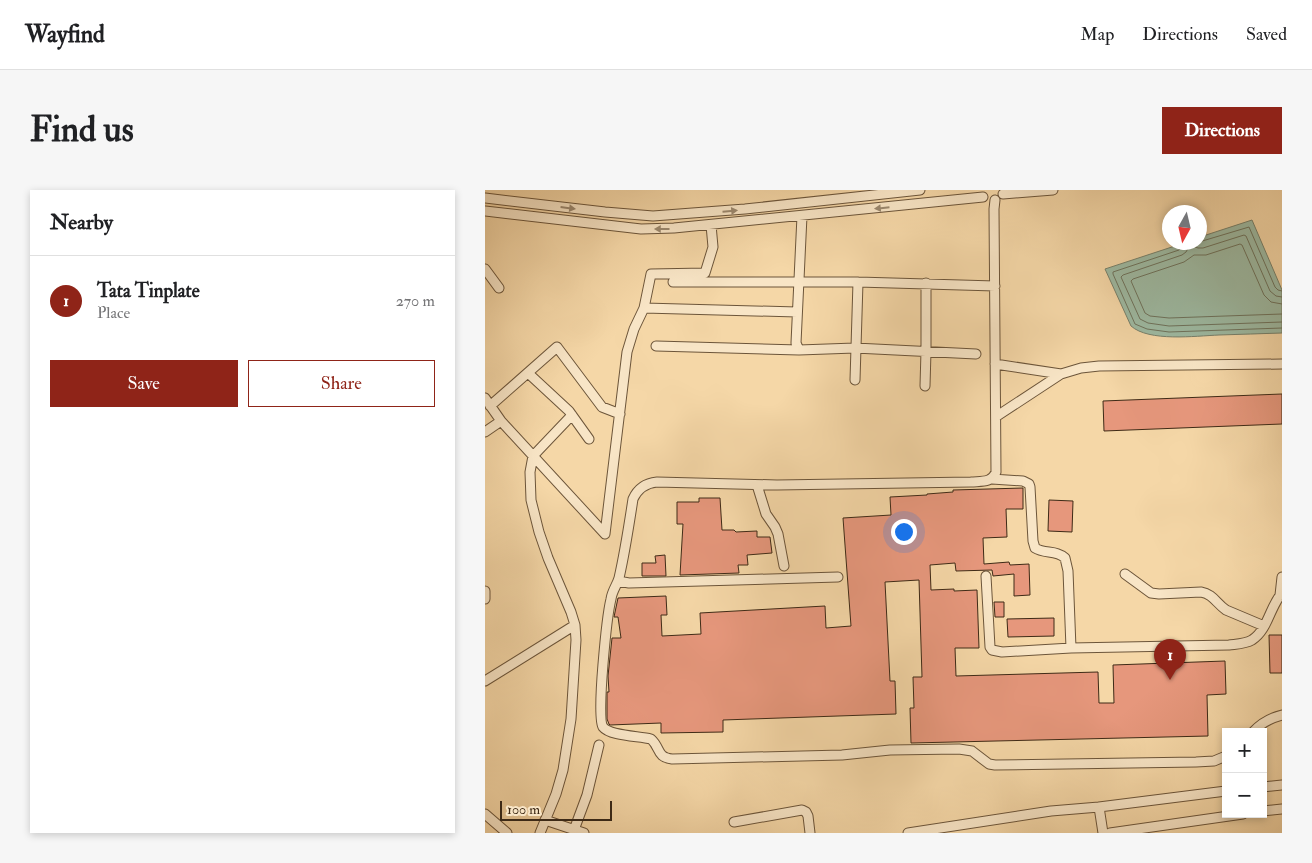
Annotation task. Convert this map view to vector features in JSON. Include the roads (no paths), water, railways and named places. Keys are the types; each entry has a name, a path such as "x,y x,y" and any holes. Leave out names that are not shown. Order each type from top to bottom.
{"street":[{"path":"485,198 653,216 745,209 840,195 920,190"},
{"path":"485,211 641,229 674,228 802,216 981,193 987,199 995,200 1001,197 1004,192 1053,190"},
{"path":"992,479 996,472 997,416 995,364 995,200"},
{"path":"799,350 795,342 802,216"},
{"path":"620,414 602,407 557,347 528,373 488,402 501,422 605,534 620,414 627,352 634,329 644,308 651,274 705,273 713,247 711,225"},
{"path":"485,269 499,288"},
{"path":"673,282 858,282 995,286"},
{"path":"855,380 858,282"},
{"path":"925,386 926,283"},
{"path":"644,308 797,312"},
{"path":"657,346 799,350 855,348 976,354"},
{"path":"995,364 1061,374"},
{"path":"997,416 1061,374 1081,368 1099,366 1282,364"},
{"path":"528,373 572,415 589,439"},
{"path":"539,833 557,794 563,770 571,719 575,624 539,532 531,500 529,472 533,456 572,415"},
{"path":"485,432 501,422"},
{"path":"1071,648 1068,571 1065,558 1060,554 1040,551 1035,548 1030,487 1029,484 1023,481 992,479 961,482 650,483 642,486 636,492 633,499 618,581 610,600 600,704 601,723 605,729 614,732 651,739 662,756 666,758 842,755 890,750 959,749 972,751 989,764 995,765 1196,762 1214,761 1222,758"},
{"path":"757,484 766,514 778,534 784,566"},
{"path":"1125,574 1151,593 1207,593 1226,610 1263,626"},
{"path":"986,576 990,648 1002,652 1243,643 1252,640 1259,634 1281,594 1282,577"},
{"path":"618,581 629,583 838,578"},
{"path":"485,591 485,599"},
{"path":"485,680 575,624"},
{"path":"1256,728 1268,720 1282,715"},
{"path":"574,830 587,795 599,745"},
{"path":"1267,787 1282,785"},
{"path":"907,833 1051,811 1222,792"},
{"path":"1099,807 1103,833"},
{"path":"1267,811 1282,809"},
{"path":"733,822 802,810 808,816 810,833"},
{"path":"485,814 507,833"},
{"path":"1110,833 1222,817"},
{"path":"545,820 584,833"}],"water":[{"path":"1252,220 1282,290 1282,333 1173,337 1149,334 1131,326 1105,269 1163,250 1207,250 1207,235"}],"place":[{"name":"Tata Tinplate","path":"1170,680"}]}
